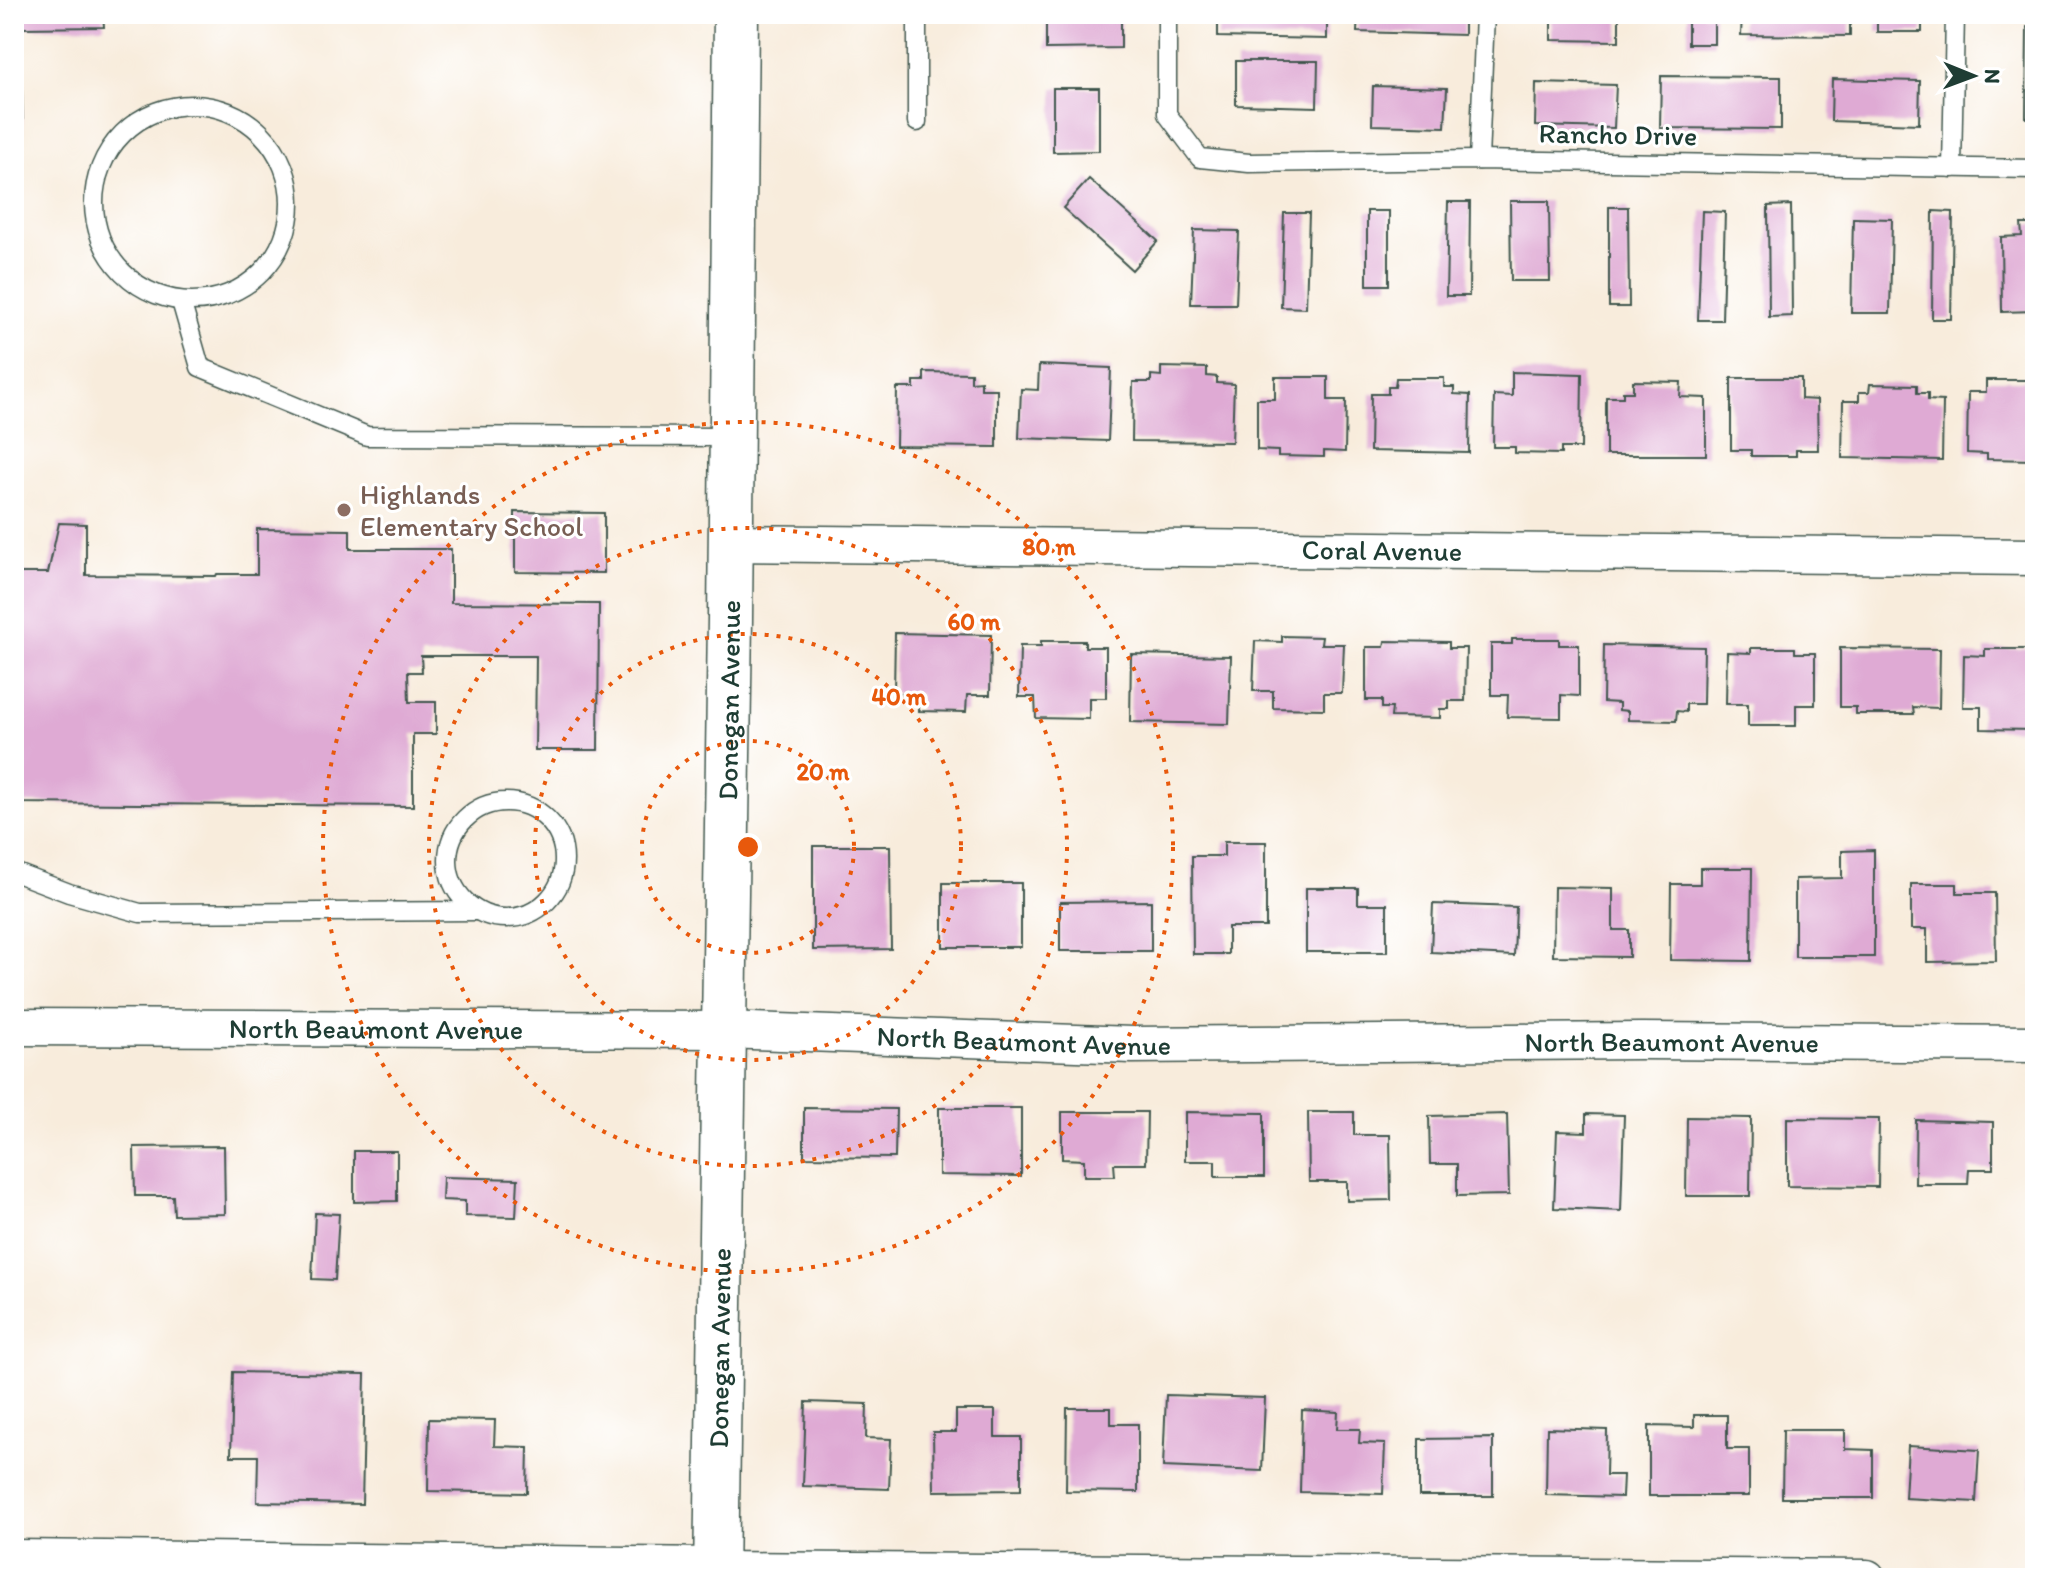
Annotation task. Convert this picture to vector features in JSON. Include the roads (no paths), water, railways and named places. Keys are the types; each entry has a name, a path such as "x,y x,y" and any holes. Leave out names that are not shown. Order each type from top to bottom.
{"street":[{"name":"Donegan Avenue","path":"716,1574 736,14"},
{"name":"Coral Avenue","path":"730,543 2035,557"},
{"name":"North Beaumont Avenue","path":"14,1027 724,1030 1130,1045 1642,1041 2035,1044"},
{"path":"14,1562 716,1574 1867,1578"}],"lane":[{"path":"917,14 917,122"},
{"name":"Rancho Drive","path":"1167,14 1167,114 1200,158 1249,163 1479,160 2035,169"},
{"path":"1479,160 1485,14"},
{"path":"1952,168 1955,14"},
{"path":"200,104 232,112 258,129 278,153 289,183 290,213 282,243 265,269 241,289 212,300 181,301 149,292 122,271 103,243 94,211 98,177 112,146 136,122 146,117 166,108 200,104"},
{"path":"181,301 200,367 367,436 731,437"},
{"path":"14,872 69,893 140,913 477,911 494,917 512,918 530,913 545,903 557,889 563,872 564,853 560,836 550,820 534,808 515,802 495,803 476,810 461,824 452,841 448,861 452,881 463,898 477,911"}],"place":[{"name":"Highlands Elementary School","path":"344,510"}]}
